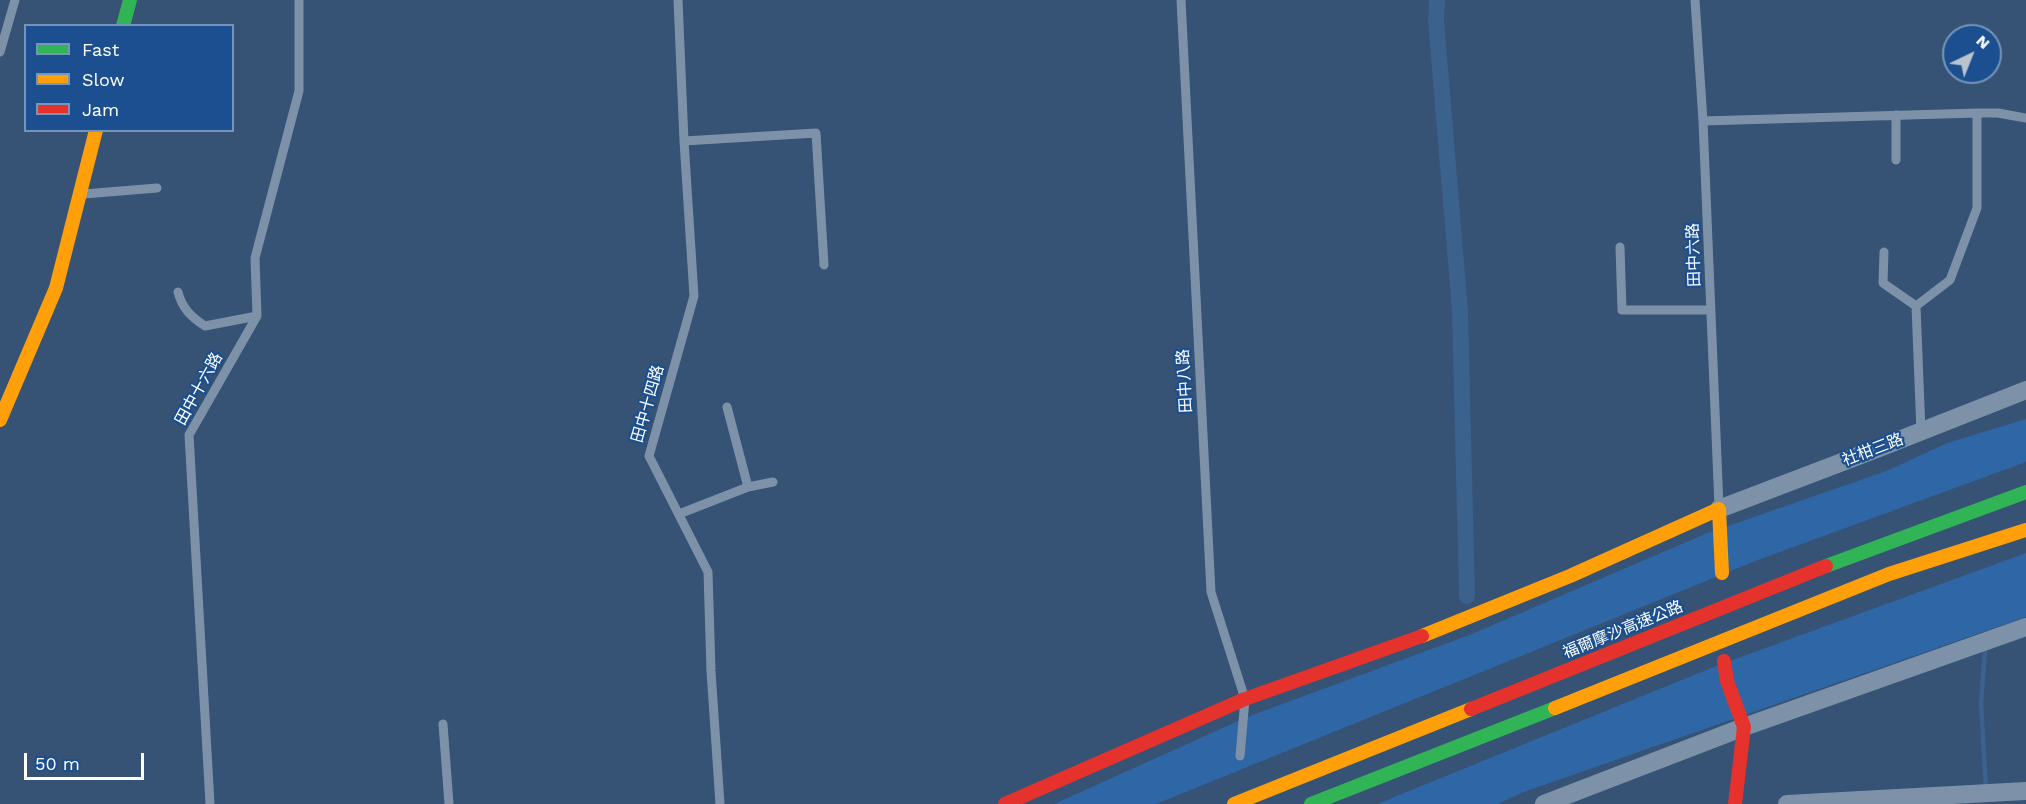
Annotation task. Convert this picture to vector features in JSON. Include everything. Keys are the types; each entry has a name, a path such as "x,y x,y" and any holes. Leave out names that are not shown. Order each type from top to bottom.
{"main road":[{"path":"124,24 130,0"},
{"path":"0,420 5,397 56,288 95,132"},
{"name":"福爾摩沙高速公路","path":"1234,804 1874,547 2026,492"},
{"path":"1005,804 1245,699 1436,631 1570,576 1719,509 1722,573"},
{"path":"1311,804 1889,574 2026,530"},
{"path":"1724,661 1728,681 1744,727 1735,804"}],"street":[{"name":"社柑三路","path":"1719,509 2026,390"},
{"path":"1544,804 1744,727 2026,627"},
{"path":"1787,804 2026,791"}],"lane":[{"path":"0,52 15,0"},
{"path":"178,292 180,302 191,317 205,326 257,316 255,258 299,91 299,0"},
{"name":"田中十四路","path":"678,0 694,296 649,456 708,572 711,671 720,804"},
{"name":"田中八路","path":"1181,0 1211,592 1245,699 1240,756"},
{"name":"田中六路","path":"1695,0 1703,121 1719,509"},
{"path":"1703,121 1977,112 2026,118"},
{"path":"1916,306 1950,280 1977,208 1977,112"},
{"path":"1896,115 1896,160"},
{"path":"684,141 816,133 824,265"},
{"path":"78,195 157,188"},
{"path":"1620,247 1622,309 1711,310"},
{"path":"1884,252 1883,283 1916,306"},
{"path":"1916,306 1921,432"},
{"name":"田中十六路","path":"210,804 189,435 257,316"},
{"path":"727,407 748,488"},
{"path":"679,514 748,488 773,482"},
{"path":"443,724 449,804"}],"shaded area":[{"path":"2026,419 2026,462 1758,560 1156,804 1054,804 1247,717 1472,634 1705,534 1889,470 1947,443"},
{"path":"2026,553 2026,617 1521,793 1498,804 1377,804 1716,666"}],"waterway":[{"path":"1437,0 1436,21 1460,311 1467,596"},
{"path":"1985,650 1981,704 1986,789"}],"traffic: fast":[{"path":"124,24 130,0"},
{"path":"1826,566 2026,492"},
{"path":"1311,804 1555,708"}],"traffic: slow":[{"path":"0,420 56,288 95,132"},
{"path":"1422,636 1570,576 1719,509 1722,573"},
{"path":"1555,708 1889,574 2026,530"},
{"path":"1234,804 1471,709"}],"traffic: jam":[{"path":"1471,709 1826,566"},
{"path":"1005,804 1245,699 1422,636"},
{"path":"1724,661 1727,681 1744,727 1735,804"}]}
